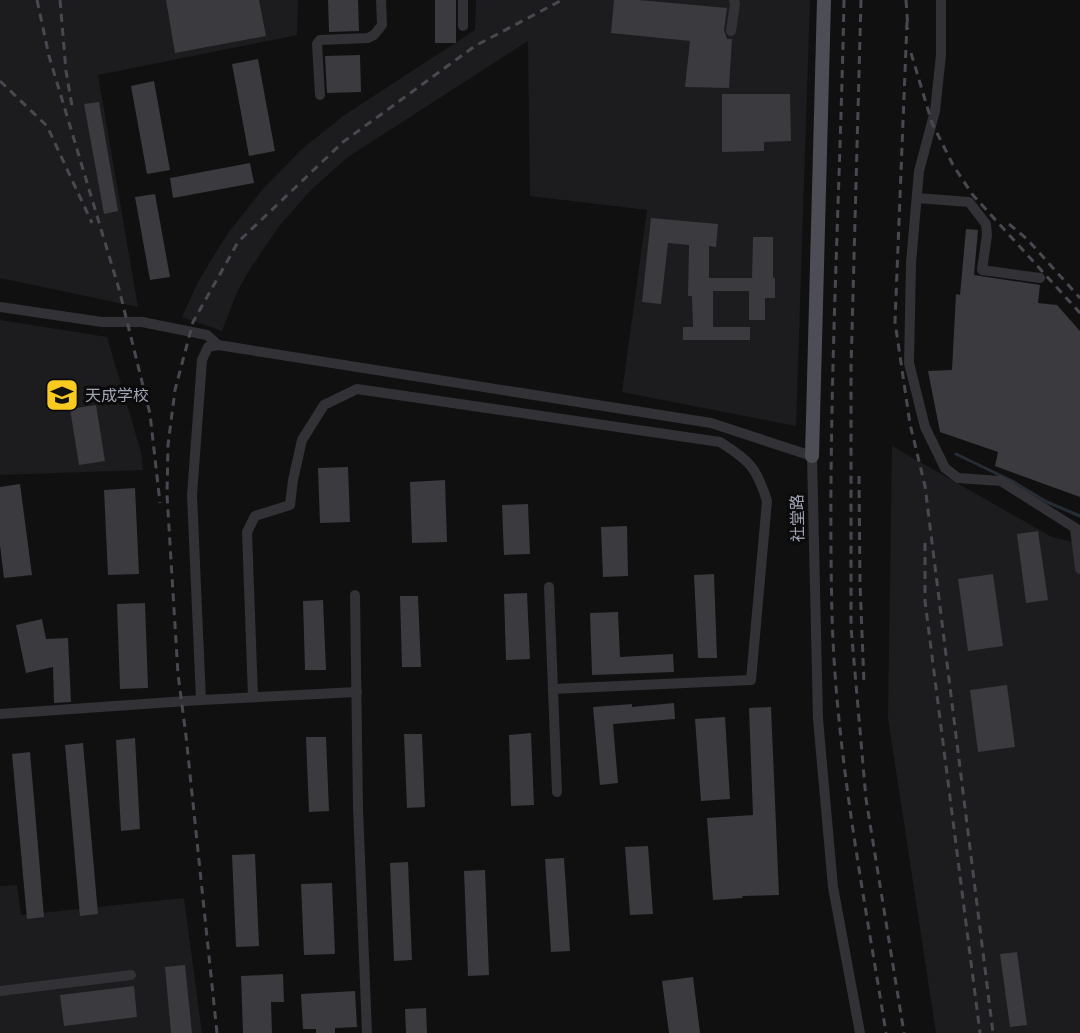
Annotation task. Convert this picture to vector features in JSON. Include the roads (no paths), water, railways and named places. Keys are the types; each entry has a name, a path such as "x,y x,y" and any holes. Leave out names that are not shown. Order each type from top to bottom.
{"main road":[{"name":"社堂路","path":"812,456 824,0"}],"street":[{"path":"320,95 317,44 320,40 368,38 374,35 382,25 381,0"},
{"path":"463,26 464,0"},
{"path":"732,31 734,0"},
{"path":"941,0 941,55 935,111 919,171 911,263 909,363 925,427 945,468 958,478 1001,482 1078,530 1080,569"},
{"path":"917,198 969,202 986,224 987,235 982,270 1040,278"},
{"path":"0,307 102,322 142,322 207,335 218,345"},
{"path":"201,700 192,495 202,360 208,347 218,345 711,423 812,456"},
{"path":"253,697 247,532 255,516 290,505 302,440 324,405 357,389 720,442 742,455 759,476 767,501 751,680 553,689"},
{"name":"社堂路","path":"812,456 818,719 833,887 860,1033"},
{"path":"549,587 557,792"},
{"path":"355,595 358,808 367,1033"},
{"path":"0,714 357,692"},
{"path":"0,991 131,975"}],"waterway":[{"path":"956,454 1012,481 1047,502 1080,516"}],"railway":[{"path":"37,0 49,56 119,289 150,414 160,503"},
{"path":"60,0 66,71 72,106"},
{"path":"217,1033 178,674 167,495 168,445 175,390 193,322 238,242 343,142 475,46 562,0"},
{"path":"844,0 831,462 832,615 845,772 886,1033"},
{"path":"861,0 851,368 851,627 866,799 904,1033"},
{"path":"906,0 908,29"},
{"path":"907,22 895,322 910,424 925,486 993,1033"},
{"path":"911,53 932,123 953,165 972,194 1080,313"},
{"path":"0,81 47,126 92,223"},
{"path":"1009,224 1027,239 1080,298"},
{"path":"859,476 864,683"},
{"path":"925,543 925,601 980,1033"}],"place":[{"name":"天成学校","path":"62,395"}]}
